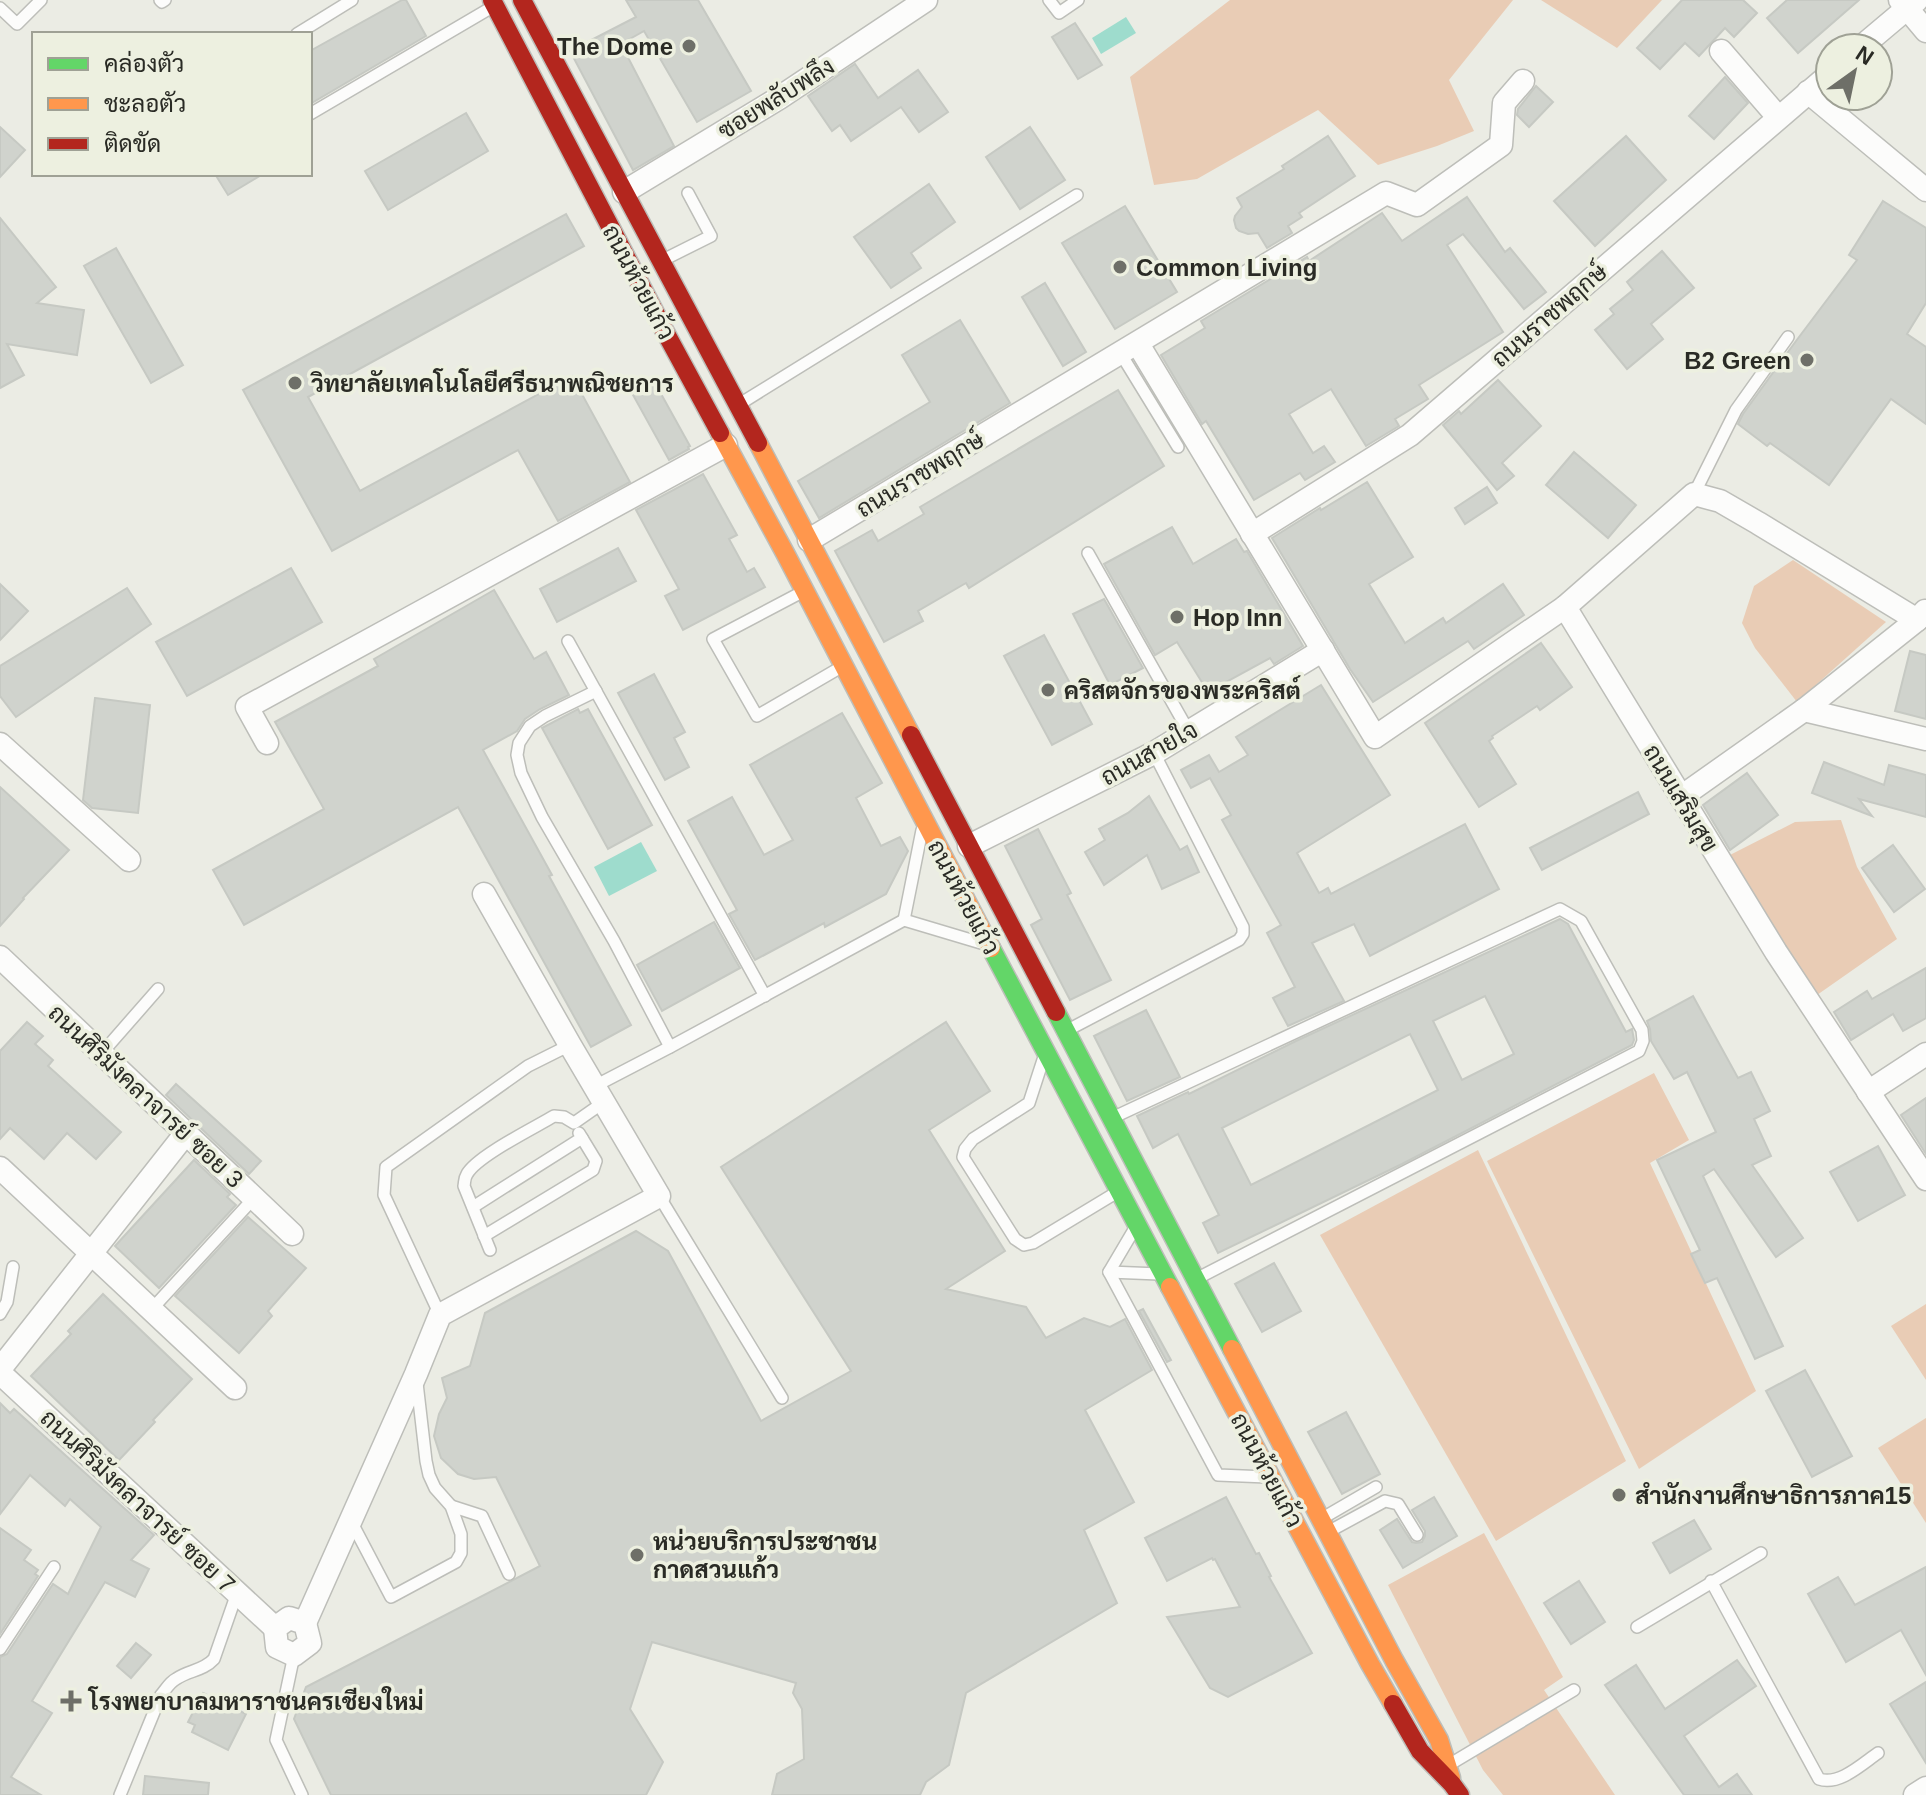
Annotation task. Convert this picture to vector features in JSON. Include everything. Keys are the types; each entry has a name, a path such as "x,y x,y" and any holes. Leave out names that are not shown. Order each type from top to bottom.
{"main road":[{"name":"ถนนห้วยแก้ว","path":"522,0 809,540 1394,1660 1439,1740 1453,1782"},
{"name":"ถนนห้วยแก้ว","path":"493,3 1380,1683 1420,1751 1453,1782"},
{"name":"ถนนราชพฤกษ์","path":"785,553 809,540"}],"street":[{"name":"ซอยพลับพลึง","path":"624,192 779,98 926,0"},
{"path":"1877,32 1908,3 1926,31"},
{"path":"1721,51 1778,117"},
{"name":"ถนนราชพฤกษ์","path":"809,540 1386,193 1417,205 1501,145 1504,103 1523,81"},
{"name":"ถนนราชพฤกษ์","path":"1252,534 1410,435 1814,87"},
{"path":"1808,92 1926,190"},
{"path":"1129,349 1252,534 1375,737 1565,607 1694,494 1720,501 1840,572 1921,615 1804,710 1681,797"},
{"path":"267,743 247,707 726,445"},
{"name":"ถนนเสริมสุข","path":"1565,607 1776,952 1926,1179"},
{"name":"ถนนสายใจ","path":"969,846 1154,753 1323,650"},
{"path":"1804,710 1926,739"},
{"path":"0,744 129,860"},
{"path":"305,1623 289,1618 275,1628 277,1647 294,1655 310,1643 305,1623 440,1315 659,1196 484,894"},
{"name":"ถนนศิริมังคลาจารย์ ซอย 3","path":"0,957 292,1234"},
{"path":"1868,1092 1926,1054"},
{"path":"0,1371 186,1133"},
{"path":"0,1168 235,1388"},
{"name":"ถนนศิริมังคลาจารย์ ซอย 7","path":"0,1371 275,1628"},
{"path":"1915,1795 1926,1788"}],"lane":[{"path":"0,8 17,24 41,0"},
{"path":"300,32 352,0"},
{"path":"1049,0 1059,13 1078,0"},
{"path":"312,113 493,3"},
{"path":"661,262 711,236 688,193"},
{"path":"737,405 1077,195"},
{"path":"1694,494 1736,410 1788,337"},
{"path":"1129,349 1178,447"},
{"path":"1088,553 1189,732"},
{"path":"805,591 713,639 757,716 844,666"},
{"path":"568,641 765,996"},
{"path":"596,691 530,726 519,743 517,755 521,773 542,817 614,941 670,1047"},
{"path":"1066,1031 1239,940 1243,934 1243,927 1154,753"},
{"path":"904,920 924,822"},
{"path":"1111,1119 1560,909 1581,921 1642,1030 1643,1041 1639,1051 1195,1279"},
{"path":"574,1123 600,1094 670,1047 904,920 989,945"},
{"path":"102,1053 158,989"},
{"path":"440,1315 384,1195 386,1167 528,1066 570,1045"},
{"path":"1046,1052 1029,1103 973,1139 963,1157 1015,1239 1024,1245 1033,1243 1119,1191"},
{"path":"484,1236 596,1166 596,1161 569,1118 554,1116 485,1157 465,1177 464,1186 473,1207 484,1236 490,1250"},
{"path":"473,1207 582,1138"},
{"path":"659,1196 782,1398"},
{"path":"151,1310 254,1198"},
{"path":"1109,1272 1137,1224"},
{"path":"0,1314 7,1302 13,1267"},
{"path":"1109,1272 1164,1275"},
{"path":"1109,1272 1218,1475 1271,1477"},
{"path":"416,1374 426,1461 435,1488 451,1506 482,1516 509,1574"},
{"path":"1324,1526 1376,1487"},
{"path":"1324,1526 1385,1501 1398,1504 1417,1535"},
{"path":"351,1521 391,1597 459,1558 461,1534 451,1506"},
{"path":"1637,1627 1761,1553"},
{"path":"0,1649 54,1567"},
{"path":"1711,1581 1819,1779 1828,1782 1838,1779 1878,1753"},
{"path":"120,1795 161,1695 178,1677 207,1667 214,1659 237,1593"},
{"path":"294,1655 276,1740 302,1795"},
{"path":"1453,1782 1574,1690"}],"shaded area":[{"path":"1230,0 1513,0 1449,80 1474,131 1378,165 1318,110 1197,179 1154,185 1130,77"},
{"path":"1541,0 1662,0 1617,48"},
{"path":"1793,560 1886,622 1797,702 1755,648 1742,623 1754,586"},
{"path":"1841,820 1857,867 1897,939 1817,995 1728,856 1795,822"},
{"path":"1654,1073 1689,1140 1650,1163 1756,1391 1639,1469 1487,1161"},
{"path":"1478,1150 1626,1461 1496,1541 1320,1235"},
{"path":"1926,1304 1926,1380 1891,1326"},
{"path":"1926,1418 1926,1523 1878,1448"},
{"path":"1484,1533 1563,1677 1544,1690 1615,1795 1503,1795 1483,1770 1388,1585"}],"water":[{"path":"1126,17 1136,33 1101,54 1092,38"},
{"path":"641,842 657,871 609,896 594,867"}],"building":[{"path":"402,0 406,0 426,36 312,103 312,50"},
{"path":"626,0 698,0 751,91 697,122 644,31 621,44 674,146 633,170 570,51 636,17"},
{"path":"1682,0 1743,0 1757,13 1734,37 1725,28 1699,56 1685,43 1660,69 1637,48"},
{"path":"1787,0 1859,0 1822,32 1814,32 1814,39 1798,53 1767,18"},
{"path":"1075,23 1102,65 1078,79 1052,37"},
{"path":"855,64 878,98 918,70 948,112 919,132 901,107 851,141 840,125 832,131 808,96"},
{"path":"1725,77 1748,103 1714,139 1689,116"},
{"path":"1536,86 1553,102 1529,127 1517,115 1518,109"},
{"path":"466,113 488,151 388,210 365,171"},
{"path":"0,127 25,150 0,177"},
{"path":"1030,127 1065,180 1020,209 986,157"},
{"path":"1328,136 1355,176 1299,213 1302,217 1288,226 1292,233 1267,248 1258,233 1239,231 1234,220 1242,207 1237,198 1284,169 1282,166"},
{"path":"1626,136 1666,180 1595,246 1554,201"},
{"path":"216,176 260,176 228,195"},
{"path":"929,184 955,222 911,253 921,268 891,288 854,237"},
{"path":"1467,197 1505,252 1510,248 1546,292 1524,309 1463,234 1447,245 1503,332 1419,385 1428,399 1395,419 1399,426 1366,446 1331,389 1289,414 1313,453 1324,446 1335,462 1305,480 1300,473 1254,500 1206,421 1202,424 1161,355 1205,328 1201,321 1307,257 1309,261 1382,213 1402,241"},
{"path":"1883,201 1926,228 1926,303 1907,334 1926,347 1926,424 1891,399 1829,485 1738,424 1857,260 1849,255"},
{"name":"Common Living","path":"1125,206 1177,292 1115,329 1062,243"},
{"name":"วิทยาลัยเทคโนโลยีศรีธนาพณิชยการ","path":"566,214 584,246 308,397 360,491 572,376 630,482 558,521 518,450 332,551 243,390"},
{"path":"0,218 56,287 37,303 84,310 77,355 7,344 24,375 0,388"},
{"path":"116,248 183,365 151,383 84,266"},
{"path":"1662,251 1694,288 1651,324 1663,339 1627,369 1595,330 1614,314 1610,309 1633,290 1627,282"},
{"path":"1045,283 1086,352 1063,366 1022,297"},
{"path":"960,320 1010,403 819,518 798,481 930,402 902,355"},
{"path":"1498,380 1541,426 1502,463 1514,476 1497,490 1443,425 1459,411 1461,414"},
{"path":"655,383 690,446 669,460 633,395"},
{"path":"1118,390 1164,466 969,588 966,583 918,611 923,621 884,642 835,551 872,530 878,541 924,514 920,507"},
{"path":"1574,452 1636,505 1608,538 1546,485"},
{"path":"703,474 737,535 729,539 747,572 754,568 765,587 683,630 665,596 679,589 636,510"},
{"path":"1367,482 1413,557 1369,584 1405,643 1443,618 1446,623 1503,584 1524,615 1474,649 1468,641 1373,702 1272,538"},
{"path":"1487,487 1497,503 1465,524 1455,508"},
{"name":"Hop Inn","path":"1172,527 1193,564 1236,539 1244,552 1247,551 1303,646 1274,664 1270,658 1208,692 1177,642 1155,655 1104,564"},
{"path":"618,548 636,581 557,622 540,589"},
{"path":"291,568 322,622 187,696 156,642"},
{"path":"0,584 28,611 0,640"},
{"path":"127,588 151,624 16,717 0,696 0,666"},
{"path":"494,590 534,659 546,652 569,695 540,709 525,719 517,731 483,750 631,1025 591,1047 458,807 244,925 213,870 324,809 275,722 378,666 374,659"},
{"path":"1104,599 1143,668 1110,685 1073,614"},
{"name":"คริสตจักรของพระคริสต์","path":"1044,635 1092,724 1052,745 1004,656"},
{"path":"1541,643 1572,687 1540,710 1537,706 1492,736 1489,741 1516,784 1479,807 1425,723"},
{"path":"1910,651 1926,655 1926,719 1895,711"},
{"path":"654,674 685,732 674,738 689,767 665,780 618,693"},
{"path":"1321,685 1390,795 1297,853 1319,893 1328,888 1331,894 1465,824 1499,889 1370,956 1354,924 1312,943 1344,1001 1288,1026 1273,998 1295,987 1267,933 1281,925 1222,820 1231,815 1210,778 1191,788 1181,770 1209,755 1219,772 1248,755 1236,737"},
{"path":"95,698 150,705 138,813 92,808 83,800"},
{"path":"578,709 580,713 588,709 652,825 608,849 542,728"},
{"path":"842,713 882,783 856,798 881,846 900,837 908,851 886,894 755,960 729,914 737,910 688,821 732,797 764,855 793,840 750,765"},
{"path":"1824,762 1884,785 1889,765 1926,775 1926,817 1859,799 1872,816 1812,793"},
{"path":"1747,773 1778,815 1730,850 1703,805"},
{"path":"0,787 69,850 0,926"},
{"path":"1638,792 1649,814 1542,870 1530,848"},
{"path":"1149,796 1180,850 1187,846 1199,872 1162,889 1147,855 1104,885 1085,852 1105,840 1099,829 1128,813"},
{"path":"1038,829 1071,893 1067,895 1111,980 1070,1000 1031,925 1042,919 1005,846"},
{"path":"1893,845 1925,889 1894,912 1862,868"},
{"path":"1560,919 1568,924 1626,1032 1632,1029 1634,1040 1632,1045 1402,1164 1218,1253 1203,1223 1219,1215 1178,1134 1153,1148 1137,1116","holes":["1485,996 1514,1054 1462,1080 1433,1021","1410,1034 1438,1090 1251,1185 1222,1128"]},
{"path":"714,922 740,968 662,1011 637,965"},
{"path":"1926,968 1926,1018 1903,1031 1893,1014 1851,1040 1834,1012 1867,991 1872,999"},
{"path":"1693,996 1738,1078 1751,1072 1770,1111 1754,1119 1771,1156 1752,1165 1803,1238 1776,1257 1714,1169 1703,1176 1783,1346 1755,1359 1717,1278 1705,1283 1691,1254 1700,1250 1657,1160 1716,1132 1687,1072 1674,1079 1651,1041 1647,1021"},
{"path":"1146,1010 1180,1077 1127,1101 1094,1036"},
{"path":"27,1022 43,1036 35,1044 53,1060 48,1066 121,1132 96,1159 67,1133 44,1159 10,1128 0,1139 0,1051"},
{"path":"946,1022 990,1091 929,1130 1005,1251 946,1289 1026,1307 1046,1338 1084,1318 1110,1327 1125,1319 1152,1370 1085,1410 1134,1502 1084,1530 1117,1603 966,1693 949,1765 926,1782 920,1795 772,1795 777,1774 804,1759 802,1709 793,1693 796,1683 652,1642 630,1709 663,1762 646,1795 331,1795 294,1719 306,1687 540,1566 496,1477 474,1479 458,1474 441,1458 434,1436 447,1398 442,1378 470,1366 485,1313 636,1231 668,1251 761,1421 851,1371 721,1167"},
{"path":"176,1084 261,1161 249,1174 166,1095"},
{"path":"1926,1098 1926,1154 1901,1115"},
{"path":"1878,1146 1905,1195 1858,1221 1830,1172"},
{"path":"194,1160 230,1194 227,1197 236,1205 159,1288 115,1246"},
{"path":"248,1217 306,1268 268,1311 272,1316 239,1353 175,1296"},
{"path":"1274,1263 1301,1311 1262,1332 1235,1284"},
{"path":"103,1294 192,1379 119,1460 31,1376"},
{"path":"1143,1309 1171,1360 1167,1362 1139,1311"},
{"path":"1805,1370 1852,1456 1812,1477 1766,1391"},
{"path":"0,1403 10,1413 14,1409 154,1535 131,1560 149,1569 135,1597 105,1582 32,1701 52,1713 11,1777 41,1795 0,1795 0,1657 7,1654 53,1584 68,1594 101,1527 70,1499 65,1506 30,1475 0,1514"},
{"path":"1346,1412 1380,1474 1342,1494 1308,1432"},
{"path":"1226,1497 1312,1653 1228,1697 1210,1688 1167,1617 1240,1607 1215,1559 1167,1581 1145,1538"},
{"path":"1434,1497 1457,1536 1403,1568 1380,1530 1397,1519 1412,1542 1422,1542 1425,1531 1412,1510"},
{"path":"1694,1520 1711,1549 1670,1573 1653,1543"},
{"path":"0,1528 31,1550 24,1560 38,1570 35,1574 38,1576 0,1634"},
{"path":"1926,1567 1926,1675 1901,1630 1846,1662 1808,1594 1838,1577 1855,1605"},
{"path":"1579,1581 1605,1622 1571,1644 1544,1603"},
{"path":"136,1643 151,1655 131,1678 117,1666"},
{"path":"1737,1660 1756,1686 1684,1736 1719,1787 1737,1774 1752,1795 1684,1795 1605,1685 1636,1665 1665,1709"},
{"path":"1926,1682 1926,1763 1890,1704"},
{"path":"203,1693 246,1714 228,1750 192,1732 195,1725 188,1722"},
{"path":"145,1776 209,1783 208,1795 143,1795"}],"traffic: fast":[{"path":"991,948 1170,1287"},
{"path":"1056,1012 1232,1349"}],"traffic: slow":[{"path":"720,433 991,948"},
{"path":"758,443 911,735"},
{"path":"1170,1287 1393,1704"},
{"path":"1232,1349 1439,1740 1451,1778"}],"traffic: jam":[{"path":"492,0 720,433"},
{"path":"522,0 758,443"},
{"path":"911,735 1056,1012"},
{"path":"1393,1704 1420,1751 1460,1795"}],"place":[{"name":"The Dome","path":"689,46"},
{"name":"Common Living","path":"1120,267"},
{"name":"B2 Green","path":"1807,360"},
{"name":"วิทยาลัยเทคโนโลยีศรีธนาพณิชยการ","path":"295,383"},
{"name":"Hop Inn","path":"1177,617"},
{"name":"คริสตจักรของพระคริสต์","path":"1048,690"},
{"name":"สำนักงานศึกษาธิการภาค15","path":"1619,1495"},
{"name":"หน่วยบริการประชาชน กาดสวนแก้ว","path":"637,1555"},
{"name":"โรงพยาบาลมหาราชนครเชียงใหม่","path":"71,1701"}]}
